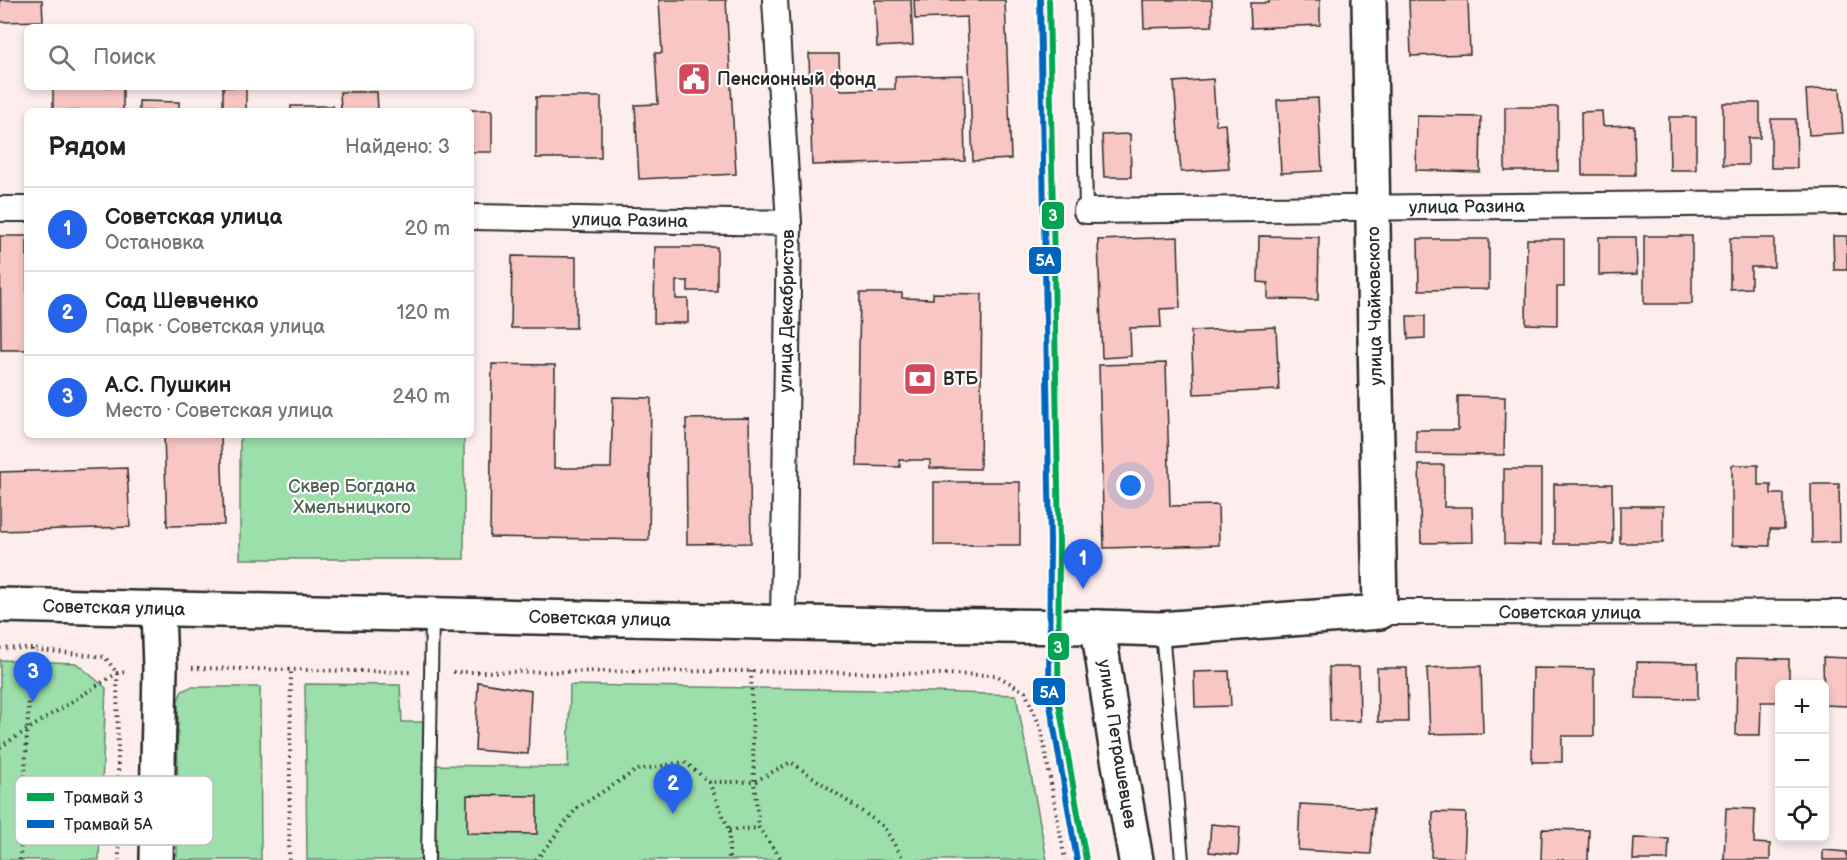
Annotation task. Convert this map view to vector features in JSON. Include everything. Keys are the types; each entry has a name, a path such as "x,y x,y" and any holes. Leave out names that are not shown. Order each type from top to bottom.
{"street":[{"name":"улица Декабристов","path":"775,0 789,223 783,622"},
{"name":"улица Чайковского","path":"1369,0 1380,612"},
{"name":"улица Разина","path":"1086,211 1847,202"},
{"path":"0,208 24,209"},
{"name":"улица Разина","path":"474,217 789,223"},
{"name":"Советская улица","path":"0,605 1161,629 1380,612 1847,613"},
{"path":"158,609 160,668 158,776"},
{"name":"улица Петрашевцев","path":"1098,627 1136,860"},
{"path":"156,845 156,860"}],"lane":[{"path":"1082,0 1086,211"},
{"path":"428,860 432,615"},
{"path":"1161,629 1182,860"}],"path":[{"path":"0,648 105,657 117,673 118,776"},
{"path":"25,776 32,649"},
{"path":"0,747 117,673 160,668 431,672 751,671 996,675 1024,692 1041,728 1065,860"},
{"path":"289,860 291,670"},
{"path":"751,671 754,782 759,828 782,860"},
{"path":"536,860 577,808 637,770 685,762 709,782 729,830 729,860"},
{"path":"709,782 754,782 790,762 883,826 904,860"},
{"path":"729,830 759,828"},
{"path":"20,860 21,845"},
{"path":"119,845 119,860"}],"green space":[{"name":"Сквер Богдана Хмельницкого","path":"240,438 464,438 464,559 240,559"},
{"path":"0,660 76,663 106,688 102,776 15,776 15,845 100,845 99,860 0,860"},
{"path":"305,684 400,685 402,722 425,722 429,765 568,767 570,685 876,690 1016,695 1047,860 307,860"},
{"path":"191,687 260,687 261,860 177,860 177,845 213,845 213,776 178,776 178,700 182,691"}],"building":[{"path":"0,0 42,0 43,21 0,22"},
{"name":"Пенсионный фонд","path":"659,0 726,0 736,174 639,179 635,105 658,104 655,53 662,53"},
{"path":"875,0 911,0 913,45 877,47"},
{"path":"914,0 1005,0 1011,159 973,161 967,17 915,19"},
{"path":"1143,0 1212,0 1212,26 1144,28"},
{"path":"1269,0 1320,0 1320,25 1251,28 1250,3 1269,3"},
{"path":"1409,0 1468,0 1470,54 1411,56"},
{"path":"809,54 839,54 840,90 895,89 895,77 963,75 965,161 812,165"},
{"path":"1213,79 1216,125 1225,124 1229,169 1181,172 1174,82"},
{"path":"1840,88 1843,133 1809,135 1806,90"},
{"path":"53,90 123,90 123,108 53,108"},
{"path":"223,90 246,90 246,108 223,108"},
{"path":"340,92 377,92 378,108 341,108"},
{"path":"536,97 601,97 601,158 536,158"},
{"path":"1318,98 1322,171 1281,173 1277,100"},
{"path":"139,101 179,102 179,108 139,108"},
{"path":"1723,103 1760,103 1760,138 1748,138 1748,165 1723,165"},
{"path":"291,106 333,106 333,108 291,108"},
{"path":"1505,107 1558,107 1558,171 1505,171"},
{"path":"474,110 492,110 492,152 474,152"},
{"path":"1602,111 1603,126 1634,125 1635,175 1582,175 1581,112"},
{"path":"1417,116 1481,117 1480,172 1416,170"},
{"path":"1669,117 1696,117 1696,170 1670,170"},
{"path":"1771,119 1796,119 1797,168 1771,168"},
{"path":"1130,134 1131,177 1104,177 1102,135"},
{"path":"0,236 24,236 24,350 1,350"},
{"path":"1259,236 1319,237 1318,300 1268,299 1268,283 1258,282"},
{"path":"1644,236 1692,236 1692,304 1644,304"},
{"path":"1833,236 1847,236 1847,270 1834,270"},
{"path":"1178,237 1180,308 1160,309 1161,327 1130,328 1131,356 1102,358 1098,240"},
{"path":"1599,237 1636,237 1637,274 1599,275"},
{"path":"1730,238 1774,238 1774,267 1751,267 1751,288 1730,289"},
{"path":"1418,239 1489,239 1489,289 1419,290"},
{"path":"1527,239 1564,239 1564,287 1557,287 1557,325 1526,324"},
{"path":"655,247 717,247 717,291 688,291 688,281 676,281 676,299 688,299 688,323 654,323"},
{"path":"512,256 576,257 576,328 511,328"},
{"name":"ВТБ","path":"860,293 902,293 902,298 933,299 933,293 982,294 980,469 930,468 930,460 899,460 900,467 857,466"},
{"path":"1407,316 1425,316 1425,338 1408,339"},
{"path":"1276,327 1279,390 1194,394 1191,331"},
{"path":"1166,363 1170,506 1218,505 1219,545 1104,548 1099,365"},
{"path":"492,364 555,365 554,468 611,468 613,397 651,398 649,540 490,537"},
{"path":"1458,396 1505,397 1504,455 1416,454 1416,430 1458,430"},
{"path":"749,418 751,543 687,544 686,419"},
{"path":"164,438 221,438 224,525 167,526"},
{"path":"1419,465 1444,465 1444,507 1472,507 1473,542 1421,543"},
{"path":"1732,465 1758,465 1758,485 1771,485 1771,494 1784,494 1784,529 1770,529 1770,546 1732,545"},
{"path":"127,468 130,527 0,531 0,472"},
{"path":"1504,469 1541,469 1541,545 1504,544"},
{"path":"934,482 1020,482 1020,545 934,545"},
{"path":"1554,484 1612,484 1613,544 1554,544"},
{"path":"1811,484 1839,484 1840,542 1812,543"},
{"path":"1620,506 1663,506 1663,543 1620,543"},
{"path":"1823,657 1847,658 1847,706 1829,705 1829,680 1823,680"},
{"path":"1737,658 1789,659 1789,680 1775,680 1775,702 1761,702 1760,735 1736,735"},
{"path":"1637,662 1698,663 1698,699 1636,698"},
{"path":"1481,666 1483,733 1430,734 1427,668"},
{"path":"1329,667 1359,667 1360,721 1330,721"},
{"path":"1377,668 1407,668 1408,722 1378,722"},
{"path":"1533,668 1594,669 1594,736 1562,736 1562,762 1532,762"},
{"path":"1229,671 1231,706 1195,707 1194,672"},
{"path":"478,682 531,691 528,754 475,750"},
{"path":"467,795 537,796 537,834 467,833"},
{"path":"1300,804 1374,808 1371,854 1298,850"},
{"path":"1726,808 1755,809 1754,843 1770,844 1770,860 1724,860"},
{"path":"1433,812 1466,813 1464,858 1431,857"},
{"path":"1211,824 1240,827 1238,855 1209,852"},
{"path":"1542,829 1589,830 1588,860 1541,860"},
{"path":"1634,838 1669,839 1668,860 1633,860"},
{"path":"1823,850 1847,852 1847,860 1823,860"}],"tram line":[{"name":"5А","path":"1040,0 1050,541 1049,699 1077,860"},
{"name":"3","path":"1049,0 1059,541 1058,698 1086,860"}],"place":[{"name":"Пенсионный фонд","path":"694,79"},
{"name":"ВТБ","path":"920,379"},
{"name":"Советская улица","path":"1083,589"},
{"name":"А.С. Пушкин","path":"33,702"},
{"name":"Сад Шевченко","path":"673,814"}]}
